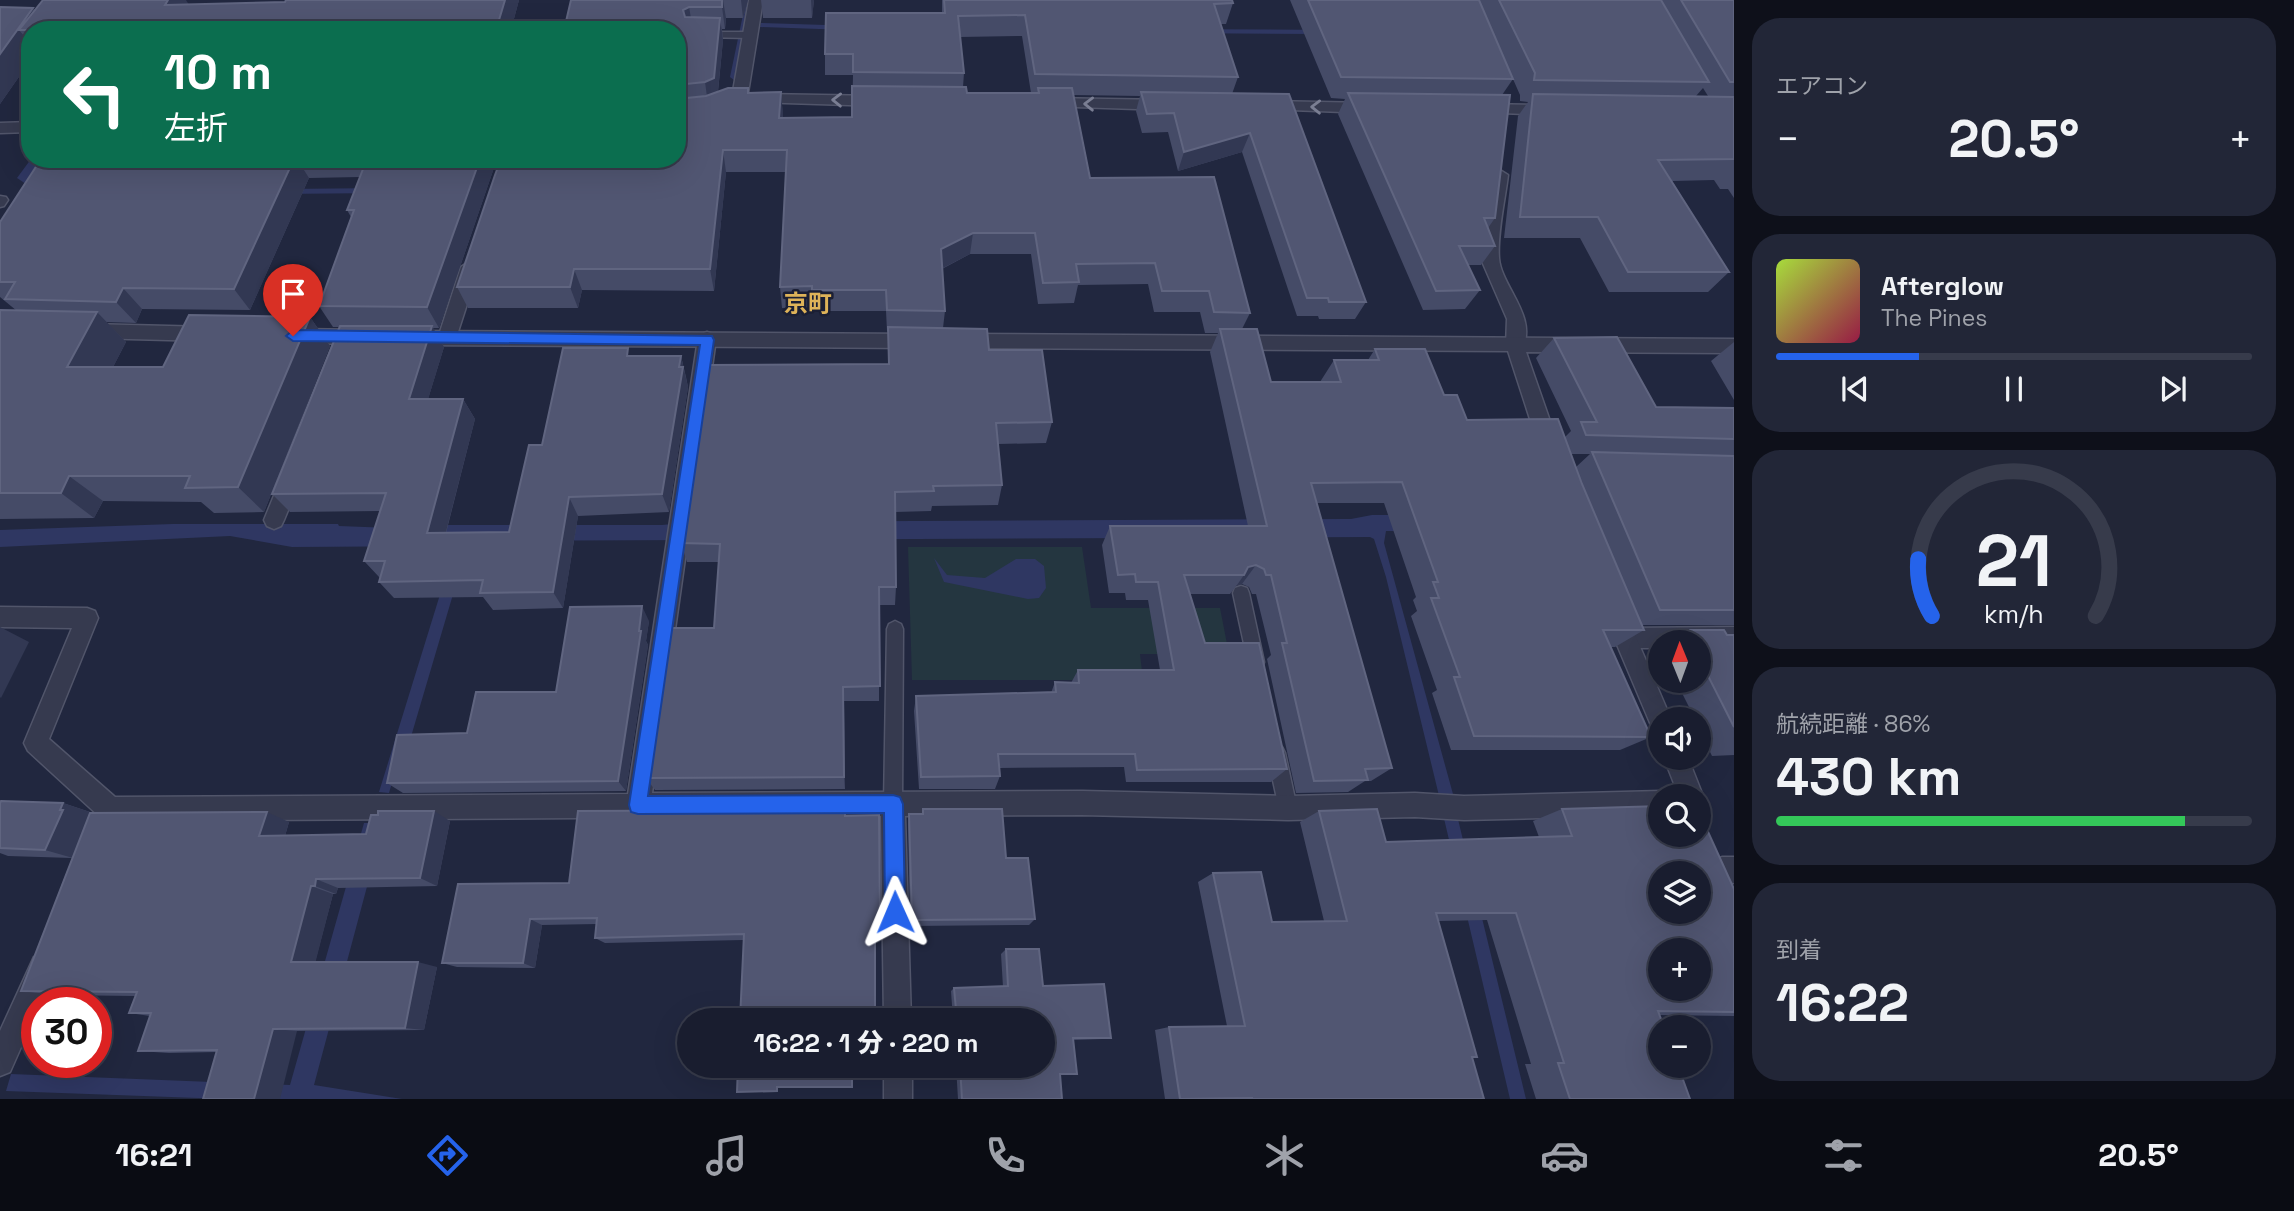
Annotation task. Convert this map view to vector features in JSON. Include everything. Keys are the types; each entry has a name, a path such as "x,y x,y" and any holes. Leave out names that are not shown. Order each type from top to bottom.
{"street":[{"path":"739,99 756,0"},
{"path":"686,115 703,114 728,106 739,99 897,101"},
{"path":"1030,103 1187,105"},
{"path":"1256,106 1389,108"},
{"path":"1467,109 1571,110"},
{"path":"0,128 21,127"},
{"path":"1501,164 1490,259 1516,319 1515,346 1554,462"},
{"path":"447,338 477,246"},
{"path":"69,331 222,334"},
{"path":"277,335 1734,346"},
{"path":"337,361 346,337"},
{"path":"638,805 707,340"},
{"path":"274,520 298,459"},
{"path":"1609,598 1655,707"},
{"path":"0,617 87,618 36,743 110,810 1082,803 1288,808 1648,803"},
{"path":"1625,638 1734,637"},
{"path":"893,804 897,1008"},
{"path":"99,835 110,810"},
{"path":"0,1062 55,937"},
{"path":"898,1078 898,1099"}],"lane":[{"path":"693,35 734,35 751,28"},
{"path":"1241,593 1258,673"},
{"path":"893,804 895,629"},
{"path":"1273,741 1288,808"}],"shaded area":[{"path":"908,547 1082,547 1091,608 1220,608 1229,654 1140,654 1143,680 912,680"}],"water":[{"path":"761,23 1396,31 1314,34 877,31 760,27"},
{"path":"24,168 35,168 29,176 32,179 283,189 487,187 483,192 279,194 29,186 17,178"},
{"path":"1372,515 1415,515 1560,530 1386,531 1384,543 1456,805 1441,804 1386,577 1374,539 1370,537 477,541 467,547 410,740 404,741 389,793 379,792 455,546 292,547 230,536 0,547 0,530 173,524 338,524 391,528 393,525 662,525 692,522 1351,519"},
{"path":"934,558 947,575 985,578 1016,559 1035,559 1044,566 1046,588 1039,598 1028,599 944,582"},
{"path":"1455,807 1526,1099 1510,1099 1442,810"},
{"path":"364,823 384,823 314,1085 402,1099 226,1099 6,1091 11,1074 21,1074 21,1078 112,1078 290,1085"}],"building":[{"path":"43,0 168,0 165,5 286,0 505,0 499,21 26,21"},
{"path":"571,0 722,0 722,7 689,7 683,10 685,17 720,18 714,78 686,84 686,21 566,21"},
{"path":"944,0 1232,0 1233,3 1214,4 1238,77 1035,74 1025,15 958,16 964,73 853,72 853,54 825,54 826,13 945,13"},
{"path":"1308,0 1479,0 1513,79 1341,77"},
{"path":"1499,0 1661,0 1709,82 1534,80 1535,73"},
{"path":"1681,0 1734,0 1734,82 1730,82"},
{"path":"0,7 33,8 21,21 0,54"},
{"path":"852,86 966,87 967,93 1039,93 1038,88 1072,88 1090,178 1214,177 1250,313 1214,312 1209,291 1162,291 1155,263 1076,264 1079,282 1043,283 1035,233 973,233 941,249 945,311 887,310 886,290 780,287 787,150 723,150 710,269 574,269 570,287 457,287 498,168 686,168 686,98 706,96 728,88 748,88 748,93 781,92 779,118 852,117"},
{"path":"1141,92 1289,94 1366,302 1329,302 1328,298 1307,298 1250,133 1184,152 1174,113 1147,114"},
{"path":"1348,93 1510,95 1495,218 1484,218 1495,246 1459,246 1480,290 1436,291"},
{"path":"1533,94 1734,97 1734,159 1658,160 1729,272 1628,272 1598,217 1520,217"},
{"path":"35,168 290,168 234,289 123,288 116,302 5,299 15,282 0,282 0,222"},
{"path":"363,168 477,168 427,307 319,306 354,210 347,210"},
{"path":"0,310 97,312 67,367 163,367 189,315 310,317 238,487 185,488 190,476 69,476 61,493 0,493"},
{"path":"340,326 432,326 409,399 463,399 427,533 509,532 529,445 542,445 563,348 628,348 627,356 681,356 679,367 683,367 662,494 569,497 553,592 480,593 483,580 379,582 385,561 364,561 386,493 272,494"},
{"path":"888,327 987,329 989,350 1042,350 1052,422 996,423 1002,485 933,486 934,491 895,492 896,587 879,587 880,686 843,687 844,777 646,778 668,628 714,628 720,544 681,543 707,365 889,364"},
{"path":"1220,329 1257,329 1271,382 1341,382 1334,360 1379,360 1375,349 1425,349 1444,395 1457,395 1467,420 1558,419 1582,484 1644,630 1603,630 1648,730 1648,737 1474,736 1454,677 1460,677 1431,598 1439,598 1433,582 1438,582 1402,482 1311,483 1392,768 1365,769 1368,780 1314,781 1282,643 1287,643 1271,575 1266,575 1264,569 1256,565 1248,567 1244,575 1184,575 1205,643 1259,643 1287,769 1137,770 1135,754 998,754 1000,776 921,777 916,696 1056,692 1055,682 1079,683 1078,670 1174,670 1158,582 1136,582 1135,574 1118,575 1110,526 1267,526"},
{"path":"1617,337 1656,407 1734,408 1734,439 1586,435 1581,422 1597,422 1554,338"},
{"path":"1592,452 1734,456 1734,610 1660,610"},
{"path":"642,606 641,631 618,781 387,783 397,735 467,733 476,692 556,692 570,607"},
{"path":"1712,630 1724,630 1727,635 1734,635 1734,727 1712,684"},
{"path":"1,801 63,803 60,810 63,810 45,850 0,848"},
{"path":"1648,806 1648,847 1711,847 1711,838 1734,889 1734,1012 1658,1011 1660,1015 1648,1015 1648,1078 1682,1078 1690,1099 1570,1099 1558,1063 1564,1063 1516,913 1436,913 1477,1057 1472,1057 1484,1099 1180,1099 1169,1027 1245,1026 1213,873 1261,872 1272,922 1347,921 1319,811 1377,809 1386,842 1572,836 1562,809"},
{"path":"923,809 1002,809 1006,858 1028,858 1035,919 912,920 909,814 923,814"},
{"path":"845,810 845,816 879,815 880,921 877,921 878,934 875,934 875,1008 741,1008 744,934 595,938 597,918 530,919 523,963 442,963 458,884 569,883 578,811"},
{"path":"378,811 434,811 420,878 316,879 315,886 311,886 291,962 418,962 405,1028 273,1029 254,1099 203,1099 217,1050 138,1051 151,1013 129,1013 137,992 112,992 112,987 23,987 90,813 267,812 259,836 366,834 371,815 378,815"},
{"path":"1006,949 1039,949 1043,986 1104,984 1111,1038 1073,1038 1077,1074 1060,1074 1062,1099 962,1099 961,1078 1055,1078 1055,1008 956,1008 954,988 1008,986"},
{"path":"738,1078 852,1078 852,1087 777,1087 777,1091 737,1092"}],"waterway":[{"path":"734,77 750,0"}],"district":[{"name":"京町","path":"808,304"}],"route":[{"path":"293,336 707,340 638,805 893,804 895,912"}]}
